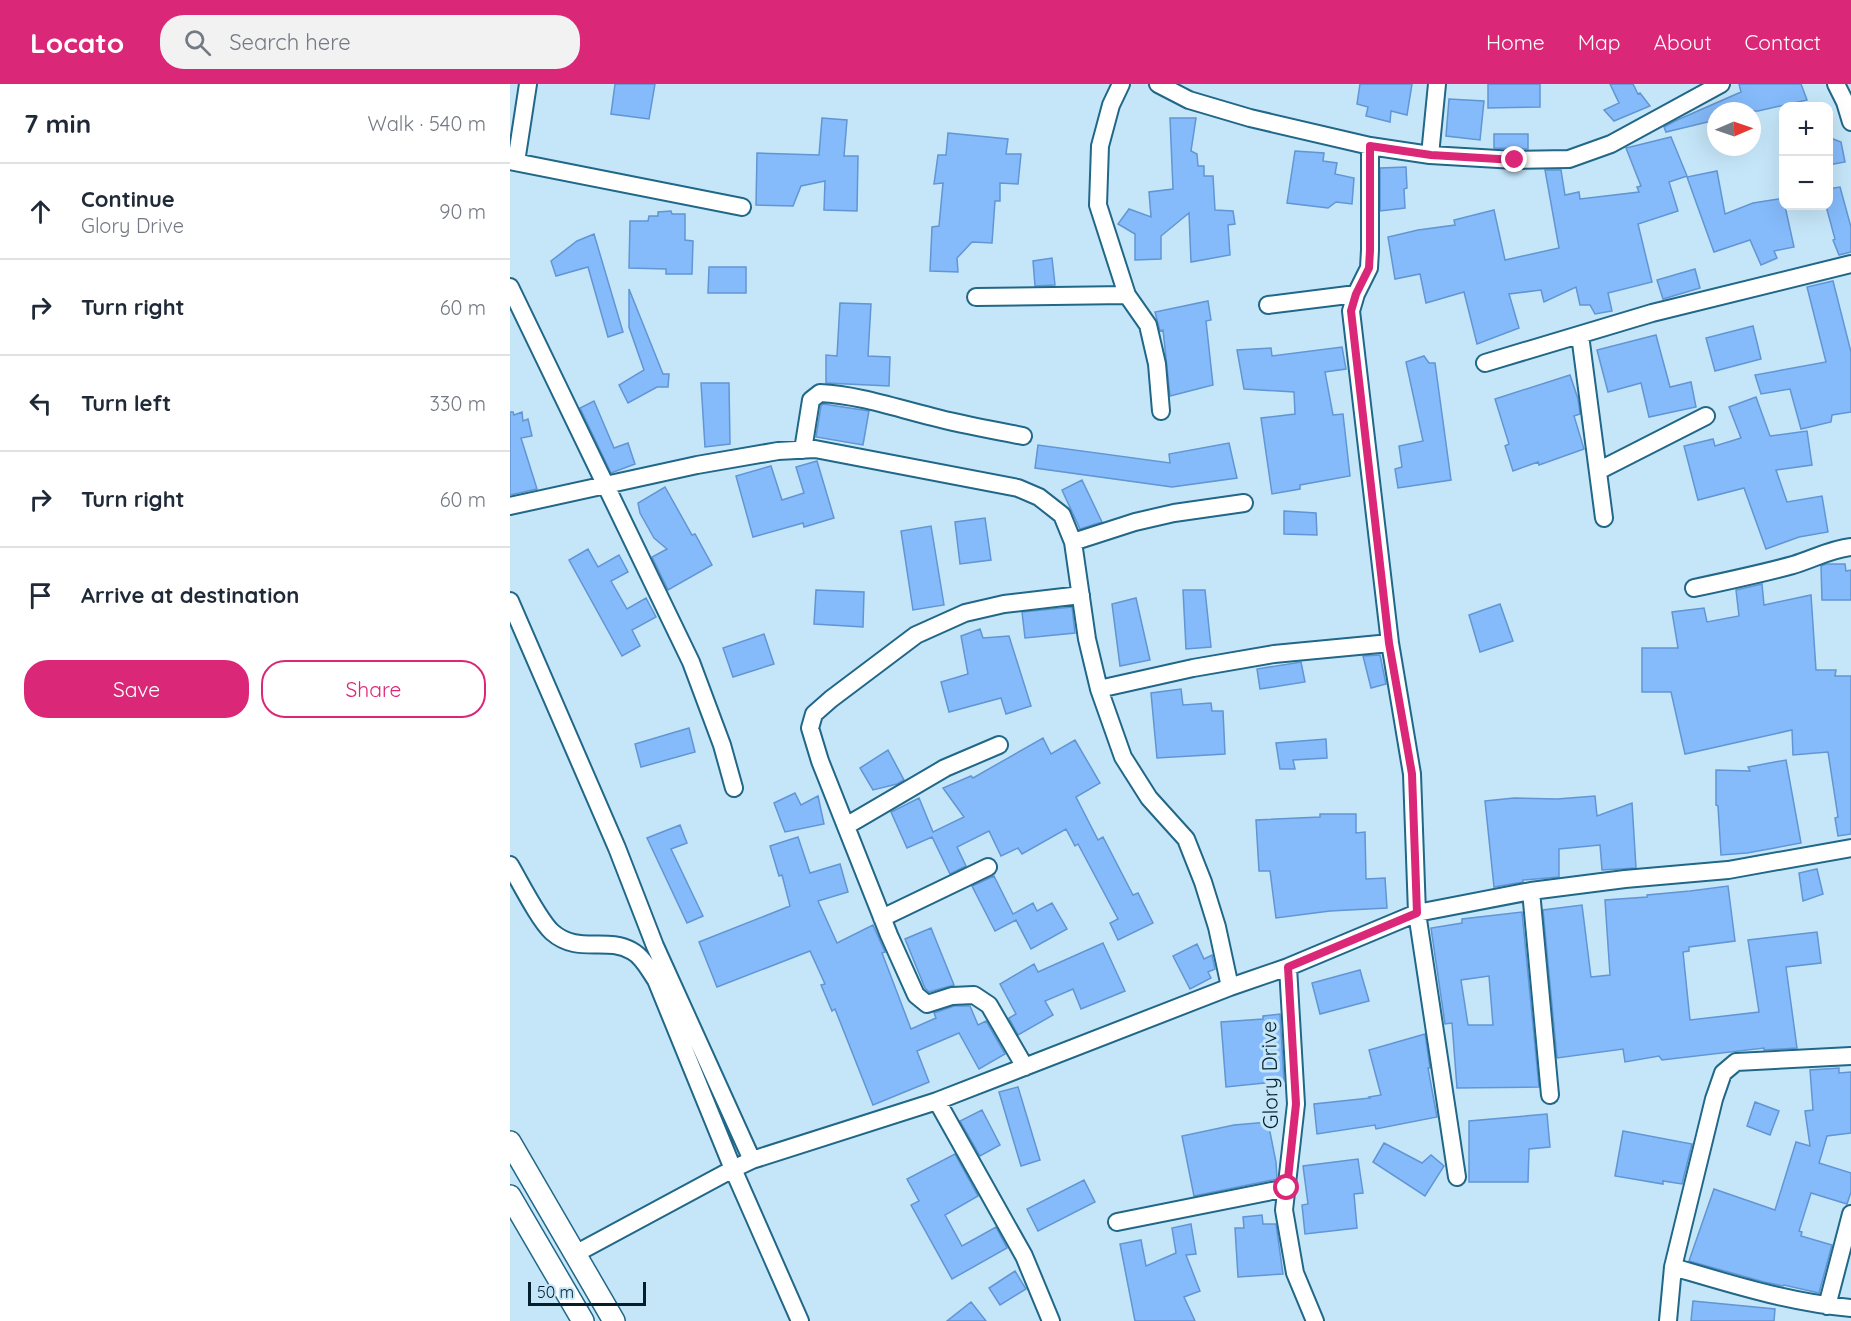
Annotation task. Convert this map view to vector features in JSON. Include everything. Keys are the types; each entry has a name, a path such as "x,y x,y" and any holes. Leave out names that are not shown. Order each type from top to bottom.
{"main road":[{"path":"510,1142 614,1321"},
{"path":"510,1196 583,1321"}],"street":[{"path":"528,84 513,162 742,207"},
{"path":"1121,84 1111,105 1101,146 1098,205 1127,295 1148,325 1157,364 1161,411"},
{"path":"1158,84 1189,100 1250,118 1370,146 1431,155 1515,160 1569,159 1611,144 1721,84"},
{"path":"1431,155 1437,84"},
{"path":"1836,84 1851,122"},
{"path":"1370,146 1369,268 1356,294 1351,311 1389,643 1412,774 1417,913 1457,1177"},
{"path":"1485,363 1652,313 1851,264"},
{"path":"510,287 691,663 722,745 734,788"},
{"path":"1268,305 1356,294"},
{"path":"976,297 1127,295"},
{"path":"1580,335 1604,518"},
{"path":"803,450 811,400 820,393 892,405 934,418 1023,436"},
{"path":"1598,471 1706,416"},
{"path":"510,506 697,465 778,452 815,449 1018,488 1040,497 1062,515 1073,542 1087,639 1099,688 1123,757 1149,798 1186,839 1217,927 1230,987"},
{"path":"1073,542 1135,522 1174,513 1244,503"},
{"path":"1694,588 1763,573 1839,548 1851,547"},
{"path":"1025,1067 989,1005 974,995 952,996 927,1004 916,995 882,918 820,761 810,728 814,714 831,699 916,635 964,613 1004,604 1081,595"},
{"path":"510,601 617,848 655,946 752,1160"},
{"path":"1099,688 1274,654 1389,643"},
{"path":"846,826 945,768 999,746"},
{"path":"575,1254 752,1160 937,1101 1230,987 1288,967 1417,913 1531,891 1625,879 1728,870 1851,848"},
{"path":"510,865 551,932 567,941 585,946 610,944 632,951 644,961 656,980 732,1169 800,1321"},
{"path":"882,918 988,867"},
{"path":"1531,891 1550,1095"},
{"name":"Glory Drive","path":"1288,967 1296,1104 1284,1210 1295,1273 1315,1321"},
{"path":"1668,1321 1673,1267 1714,1099 1723,1073 1736,1062 1851,1056"},
{"path":"937,1101 1024,1256 1051,1321"},
{"path":"1117,1222 1287,1188"},
{"path":"1827,1306 1851,1214"},
{"path":"1673,1267 1827,1306 1851,1308"}],"building":[{"path":"615,84 655,84 649,119 611,114"},
{"path":"1360,84 1412,84 1407,115 1391,111 1390,122 1366,116 1368,107 1357,104"},
{"path":"1488,84 1540,84 1540,107 1488,108"},
{"path":"1610,84 1633,84 1638,94 1640,93 1650,106 1614,121 1604,110 1619,103"},
{"path":"1739,84 1801,84 1807,100 1779,102 1779,106 1761,110 1761,102 1718,102 1741,92"},
{"path":"1449,99 1484,101 1480,140 1446,136"},
{"path":"1707,107 1707,122 1666,132 1664,127"},
{"path":"822,118 847,120 844,156 858,156 857,211 824,210 825,181 801,186 793,206 756,205 757,153 819,155"},
{"path":"1170,118 1196,118 1191,151 1197,154 1198,166 1204,166 1204,176 1213,176 1215,210 1233,211 1235,224 1228,225 1230,255 1191,262 1189,213 1161,236 1161,259 1135,260 1135,234 1118,224 1129,209 1151,217 1149,192 1173,189"},
{"path":"948,133 1008,139 1006,154 1021,154 1018,184 1000,183 1000,201 995,201 992,243 972,242 957,258 958,272 930,271 932,227 939,226 943,183 934,184 938,155 946,155"},
{"path":"1494,134 1528,134 1528,149 1494,148"},
{"path":"1671,137 1687,176 1669,182 1678,211 1638,224 1652,282 1608,293 1612,311 1595,314 1590,305 1580,305 1576,287 1544,302 1541,290 1509,294 1519,328 1477,344 1464,292 1426,303 1420,274 1395,279 1388,237 1455,225 1454,220 1494,210 1505,260 1559,248 1545,170 1561,170 1565,195 1579,192 1580,199 1639,192 1637,187 1641,186 1626,148"},
{"path":"1833,139 1841,142 1845,162 1833,164"},
{"path":"1295,151 1324,153 1323,161 1337,163 1335,174 1354,178 1352,204 1336,202 1328,208 1287,203"},
{"path":"1406,167 1405,208 1380,211 1380,168"},
{"path":"1717,171 1725,214 1753,203 1779,199 1779,210 1786,210 1794,247 1774,251 1777,258 1761,265 1750,240 1714,252 1687,177"},
{"path":"1840,187 1851,227 1851,252 1839,255 1833,240 1835,239 1827,210 1833,210 1833,188"},
{"path":"671,211 672,214 685,214 685,240 693,241 692,274 666,274 666,269 629,268 630,221 648,221 649,216 658,216 658,212"},
{"path":"594,234 623,332 608,337 588,267 556,276 551,261 577,241"},
{"path":"1052,258 1055,285 1035,286 1033,261"},
{"path":"709,267 746,267 746,293 708,293"},
{"path":"1695,269 1700,288 1663,299 1657,280"},
{"path":"1833,281 1851,352 1851,412 1832,415 1831,422 1801,429 1790,389 1761,394 1755,375 1826,362 1807,287"},
{"path":"629,289 663,374 669,374 668,387 657,387 628,403 619,385 644,370 629,327"},
{"path":"1208,301 1211,320 1206,321 1213,385 1170,396 1163,330 1160,331 1155,312"},
{"path":"840,303 871,304 868,356 890,357 889,386 826,383 826,355 837,356"},
{"path":"1753,326 1761,359 1715,371 1706,338"},
{"path":"1656,335 1670,387 1691,382 1696,407 1649,417 1641,383 1608,392 1597,350"},
{"path":"1342,347 1346,369 1325,372 1333,415 1343,414 1350,476 1300,485 1300,489 1272,494 1261,418 1295,414 1294,392 1244,389 1237,350 1271,348 1272,356"},
{"path":"1424,356 1429,363 1435,363 1451,480 1398,488 1395,469 1402,467 1399,446 1423,441 1406,362"},
{"path":"1570,375 1580,414 1574,416 1584,449 1539,465 1538,462 1513,471 1505,446 1509,444 1495,399"},
{"path":"701,383 729,383 730,444 705,447"},
{"path":"1756,397 1770,436 1807,431 1812,465 1776,470 1787,502 1822,496 1828,532 1799,537 1766,549 1744,488 1698,500 1684,446 1713,439 1715,446 1741,438 1729,407"},
{"path":"594,401 614,448 628,443 635,464 611,473 580,408"},
{"path":"823,404 869,411 863,445 816,437"},
{"path":"510,412 514,415 522,412 523,421 528,419 532,436 521,438 537,489 510,495"},
{"path":"1229,443 1237,478 1172,487 1035,468 1038,445 1170,463 1169,454"},
{"path":"817,461 834,518 804,527 803,523 753,537 736,476 771,466 782,500 804,493 796,467"},
{"path":"1082,480 1102,522 1080,529 1062,490"},
{"path":"665,487 712,565 668,590 652,557 667,549 654,538 640,513 638,503"},
{"path":"1284,511 1316,513 1317,535 1284,534"},
{"path":"985,518 991,560 960,564 955,522"},
{"path":"931,526 944,605 913,610 901,531"},
{"path":"588,549 598,567 619,555 628,572 611,581 627,609 646,598 656,617 632,630 640,646 622,656 569,560"},
{"path":"1845,564 1846,571 1851,570 1851,600 1822,600 1821,566"},
{"path":"1762,584 1764,605 1811,595 1816,670 1836,670 1835,676 1851,676 1851,834 1838,836 1835,818 1838,817 1828,752 1793,755 1792,730 1685,754 1671,692 1642,692 1642,648 1678,648 1672,612 1704,608 1707,622 1739,616 1736,590"},
{"path":"816,590 864,592 863,627 814,624"},
{"path":"1183,590 1205,590 1211,647 1186,649"},
{"path":"1136,598 1150,660 1120,666 1112,604"},
{"path":"1500,604 1513,641 1480,652 1469,615"},
{"path":"1072,607 1075,633 1025,638 1022,612"},
{"path":"980,629 983,638 1009,636 1031,706 1006,714 1001,698 949,712 941,682 968,674 961,636"},
{"path":"764,634 774,664 733,677 723,648"},
{"path":"1380,655 1386,684 1371,688 1363,656"},
{"path":"1301,662 1305,682 1260,689 1257,669"},
{"path":"1181,689 1183,705 1211,703 1212,711 1223,711 1225,754 1157,758 1151,693"},
{"path":"689,728 695,752 641,767 635,744"},
{"path":"1043,738 1051,754 1075,740 1100,783 1076,797 1098,840 1103,837 1133,895 1138,893 1153,923 1118,940 1110,923 1118,919 1078,844 1075,846 1066,829 1022,854 1018,848 1001,856 989,831 957,847 966,866 950,874 932,837 907,848 891,812 919,798 933,832 964,817 943,788 971,776 973,778"},
{"path":"1326,739 1327,758 1293,760 1295,769 1280,769 1276,743"},
{"path":"888,750 904,780 873,790 860,768"},
{"path":"1786,760 1801,843 1747,853 1721,855 1718,806 1716,805 1716,770 1750,771 1748,767"},
{"path":"795,793 801,805 818,796 824,824 785,832 774,803"},
{"path":"1595,796 1597,816 1632,803 1636,868 1602,870 1600,845 1559,849 1559,877 1523,880 1523,882 1494,887 1485,801"},
{"path":"1320,814 1356,814 1356,833 1365,832 1366,879 1385,878 1387,908 1330,911 1276,918 1270,871 1259,871 1256,820 1320,817"},
{"path":"680,825 687,843 671,849 703,916 687,923 647,838"},
{"path":"798,837 810,873 840,864 848,892 818,901 837,943 873,925 885,952 882,953 911,1029 936,1018 934,1013 954,1006 970,1006 978,1025 986,1021 1005,1054 979,1069 959,1033 917,1051 929,1082 873,1105 835,1009 832,1011 821,985 825,984 810,951 717,987 699,942 790,906 782,875 779,876 770,846"},
{"path":"1817,869 1823,894 1803,901 1799,873"},
{"path":"994,876 1013,914 1033,903 1037,911 1052,903 1067,929 1031,949 1016,920 995,931 972,886"},
{"path":"1728,886 1735,941 1689,947 1689,951 1683,952 1690,1020 1759,1012 1748,940 1817,932 1821,963 1786,967 1797,1048 1764,1050 1764,1048 1662,1060 1659,1056 1625,1062 1623,1049 1557,1058 1543,910 1582,905 1591,977 1610,975 1605,900"},
{"path":"1522,912 1539,1087 1457,1088 1452,1023 1445,1024 1431,928 1462,923 1462,919","holes":["1489,976 1493,1025 1468,1025 1461,980"]},
{"path":"931,928 954,985 929,992 925,988 905,939"},
{"path":"1103,943 1125,991 1081,1009 1073,989 1045,1001 1053,1015 1018,1035 1009,1018 1016,1014 1000,984 1034,964 1038,972"},
{"path":"1197,944 1204,959 1212,955 1215,969 1208,972 1211,978 1190,989 1173,956"},
{"path":"1360,970 1369,1001 1320,1014 1312,983"},
{"path":"1280,1014 1284,1081 1226,1087 1221,1022 1263,1019 1263,1016"},
{"path":"1425,1034 1430,1068 1428,1068 1437,1117 1376,1129 1375,1125 1317,1134 1314,1104 1381,1095 1369,1050"},
{"path":"1839,1068 1839,1073 1851,1072 1851,1133 1827,1136 1819,1163 1851,1173 1851,1192 1847,1204 1811,1193 1799,1231 1802,1232 1801,1236 1832,1245 1819,1293 1764,1282 1689,1261 1714,1189 1775,1210 1796,1142 1810,1146 1805,1111 1813,1110 1810,1070"},
{"path":"1018,1087 1040,1160 1021,1166 999,1092"},
{"path":"1755,1102 1779,1111 1770,1135 1747,1126"},
{"path":"982,1110 1000,1145 980,1156 960,1121"},
{"path":"1547,1114 1550,1147 1529,1149 1528,1182 1469,1182 1469,1121"},
{"path":"1268,1122 1277,1179 1194,1196 1182,1136 1234,1125"},
{"path":"1623,1131 1692,1144 1682,1184 1663,1181 1663,1184 1615,1176"},
{"path":"1384,1143 1422,1163 1431,1155 1444,1166 1425,1196 1373,1162"},
{"path":"955,1154 978,1196 945,1215 962,1246 996,1227 1007,1248 952,1279 911,1205 919,1201 907,1179"},
{"path":"1358,1159 1363,1193 1354,1194 1357,1228 1305,1234 1302,1205 1308,1204 1303,1166"},
{"path":"1084,1180 1095,1202 1038,1231 1027,1209"},
{"path":"1262,1215 1263,1224 1276,1224 1283,1274 1238,1277 1235,1228 1244,1228 1243,1217"},
{"path":"1191,1224 1196,1254 1186,1255 1200,1291 1184,1297 1195,1321 1135,1321 1120,1244 1141,1240 1146,1266 1176,1253 1172,1228"},
{"path":"1015,1271 1026,1289 1000,1305 989,1288"},
{"path":"1693,1301 1775,1309 1774,1321 1691,1321"},
{"path":"971,1302 986,1321 947,1321"}],"route":[{"path":"1287,1188 1296,1104 1288,967 1417,913 1412,774 1389,643 1351,311 1356,294 1369,268 1370,146 1431,155 1515,160"}]}
